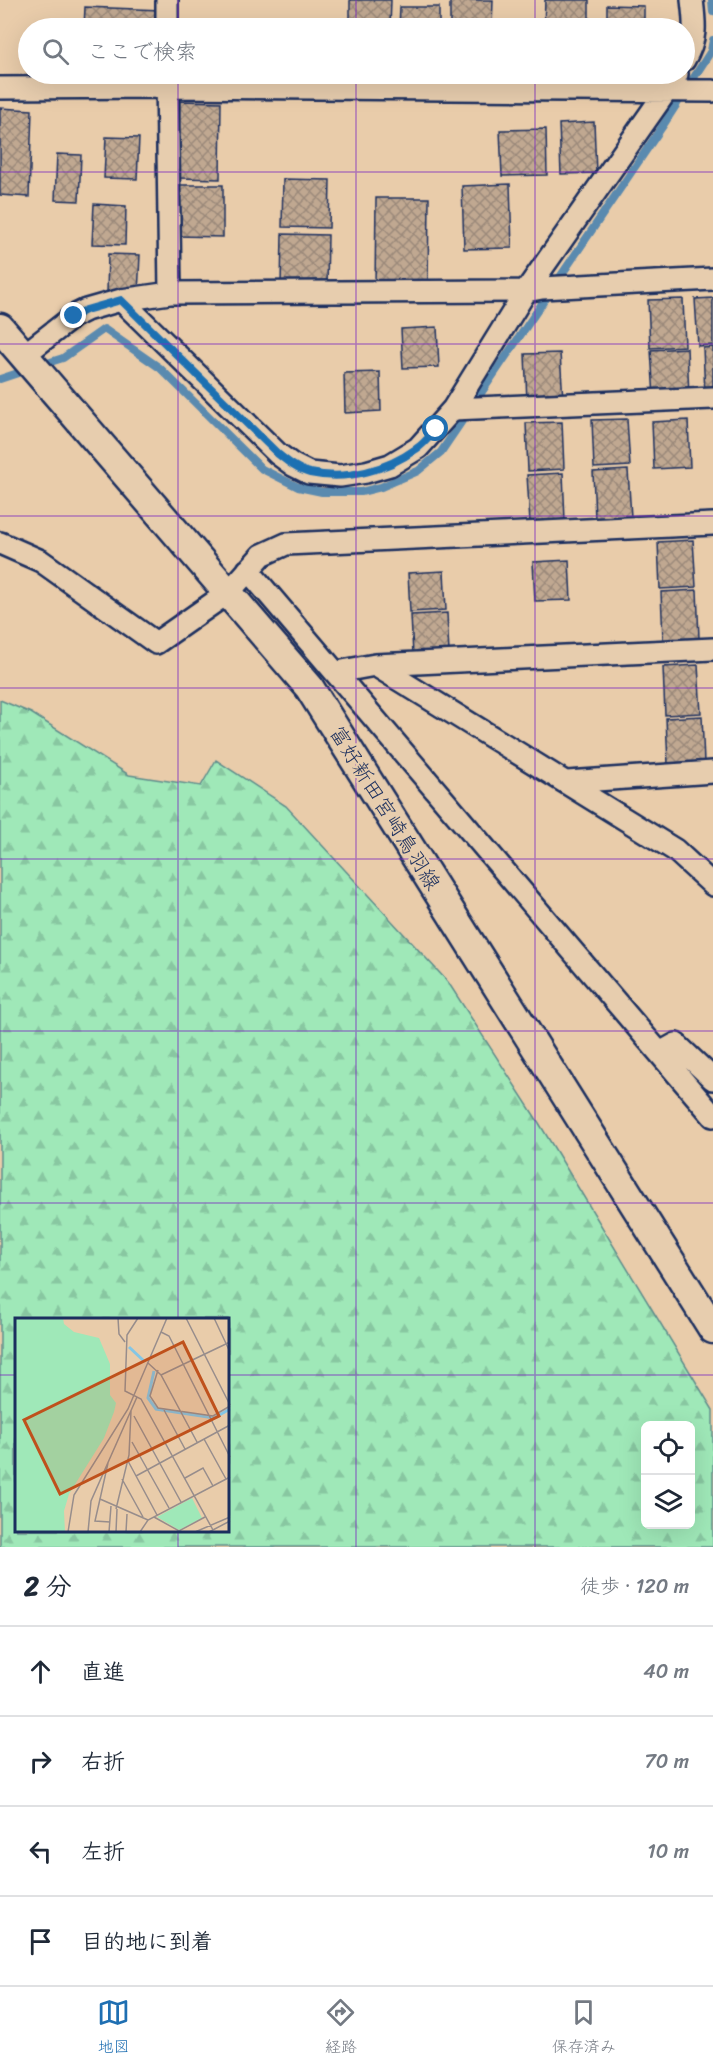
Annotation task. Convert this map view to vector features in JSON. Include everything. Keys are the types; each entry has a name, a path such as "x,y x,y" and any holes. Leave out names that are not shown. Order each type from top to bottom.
{"main road":[{"name":"富好新田宮崎鳥羽線","path":"0,328 309,687 713,1329"}],"street":[{"path":"167,0 167,18"},
{"path":"692,0 694,18"},
{"path":"0,88 84,84"},
{"path":"167,84 170,293"},
{"path":"571,84 672,85 704,91"},
{"path":"121,300 278,454 293,465 309,473 339,476 390,465 418,448 457,409 672,85"},
{"path":"24,356 74,316 86,310 121,300 170,293 534,290 713,279"},
{"path":"457,409 713,398"},
{"path":"0,543 41,561 156,643 229,592 262,555 286,544 713,524"},
{"path":"248,570 713,1116"},
{"path":"337,672 375,664 713,649"},
{"path":"375,664 675,850 713,885"},
{"path":"567,782 713,772"},
{"path":"660,1053 676,1044 713,1079"}],"green space":[{"path":"0,700 31,713 129,775 201,786 216,760 286,806 448,982 539,1123 713,1410 713,1547 0,1547"}],"building":[{"path":"350,0 391,0 390,18 350,18"},
{"path":"450,0 493,0 492,18 450,18"},
{"path":"545,0 589,0 589,18 544,18"},
{"path":"607,5 644,6 644,18 607,18"},
{"path":"85,7 161,10 161,18 84,18"},
{"path":"400,7 439,7 439,18 399,18"},
{"path":"180,101 221,102 220,179 178,178"},
{"path":"0,108 32,110 29,197 0,195"},
{"path":"594,122 596,173 561,174 559,124"},
{"path":"546,129 547,175 502,176 500,130"},
{"path":"106,137 139,138 137,179 104,178"},
{"path":"57,154 81,155 79,201 55,200"},
{"path":"283,179 330,180 329,228 282,227"},
{"path":"510,184 512,248 464,249 462,186"},
{"path":"177,185 223,185 223,237 177,236"},
{"path":"376,198 429,198 428,288 375,287"},
{"path":"94,204 126,206 125,245 92,244"},
{"path":"282,234 328,235 327,288 281,287"},
{"path":"108,254 140,255 138,294 107,293"},
{"path":"713,298 713,345 698,346 695,299"},
{"path":"683,299 685,346 650,348 648,300"},
{"path":"437,327 439,367 403,368 401,329"},
{"path":"713,347 713,394 705,395 703,348"},
{"path":"687,348 689,396 654,397 651,350"},
{"path":"560,353 563,400 527,402 525,354"},
{"path":"380,372 381,411 345,413 344,373"},
{"path":"627,419 630,466 594,468 592,420"},
{"path":"688,420 690,467 654,469 652,422"},
{"path":"562,422 564,469 528,471 526,423"},
{"path":"628,470 631,517 595,519 593,472"},
{"path":"563,473 565,521 530,523 527,475"},
{"path":"693,540 696,587 660,589 658,542"},
{"path":"569,560 571,600 535,601 533,562"},
{"path":"444,571 446,610 410,612 408,573"},
{"path":"697,590 699,638 663,640 661,592"},
{"path":"447,613 449,653 413,655 411,615"},
{"path":"698,665 701,713 665,715 663,667"},
{"path":"702,716 704,763 668,765 666,718"}],"waterway":[{"path":"712,0 713,12"},
{"path":"695,76 711,51 713,40"},
{"path":"41,365 63,358 104,329 160,368 262,469 298,487 322,492 361,492 381,487 418,471 441,452 690,84"},
{"path":"0,379 27,370"}],"route":[{"path":"74,316 86,310 121,300 278,454 309,473 339,476 390,465 418,448 436,429"}]}
